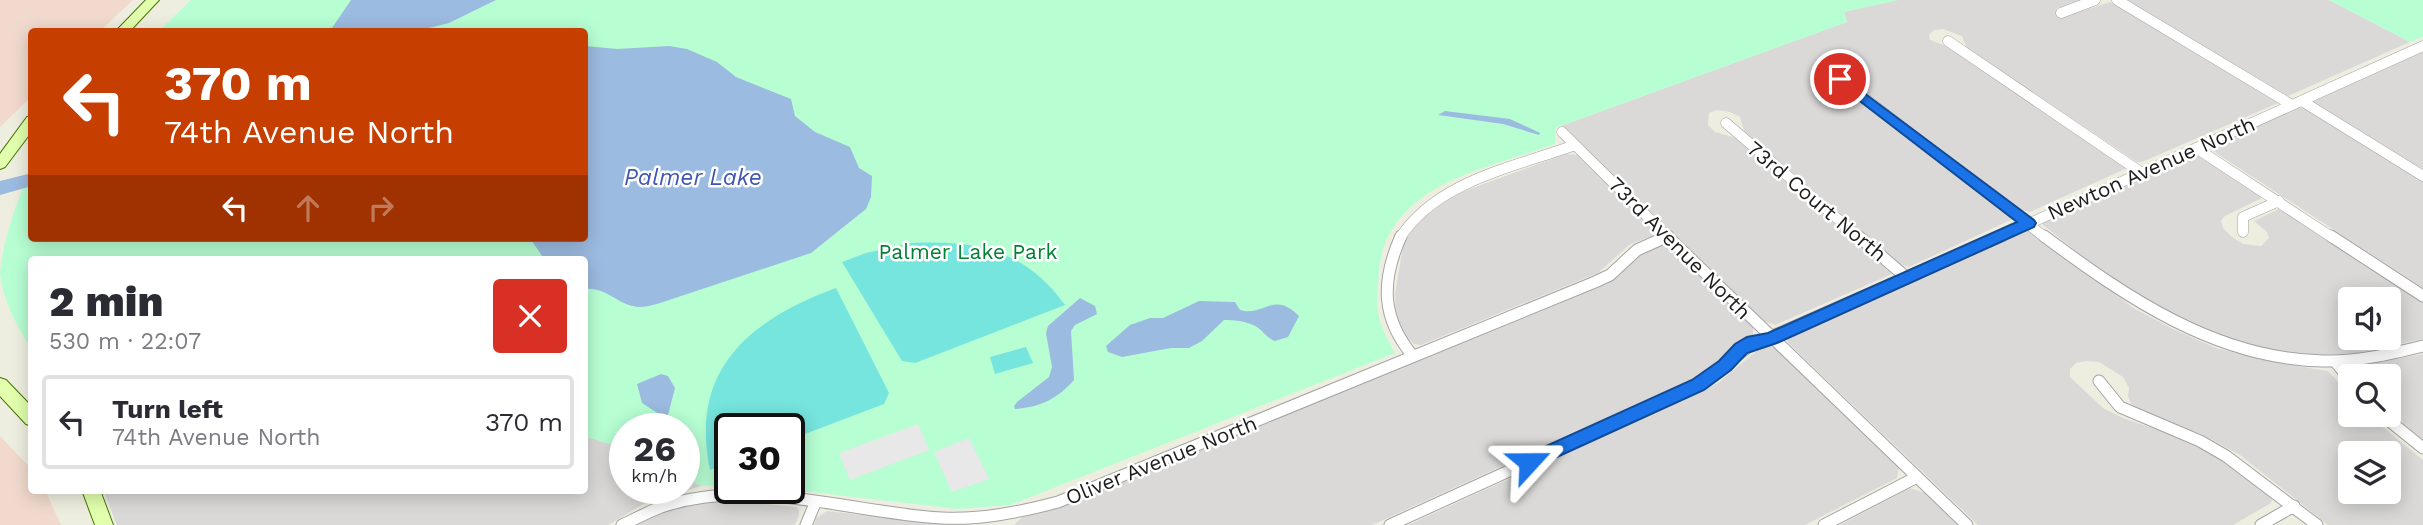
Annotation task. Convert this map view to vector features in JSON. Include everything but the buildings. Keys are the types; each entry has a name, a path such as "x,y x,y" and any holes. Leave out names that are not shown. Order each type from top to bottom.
{"street":[{"path":"125,28 153,0"},
{"path":"2061,13 2095,0"},
{"path":"2117,0 2423,176"},
{"path":"1948,41 2141,173"},
{"name":"Newton Avenue North","path":"1390,525 1698,385 1725,366 1741,348 1753,342 1771,339 2423,46"},
{"path":"1840,79 2112,287 2171,322 2205,337 2285,358 2334,361 2368,358 2423,346"},
{"name":"73rd Court North","path":"1726,123 1907,278"},
{"path":"0,164 28,126"},
{"name":"73rd Avenue North","path":"1562,132 1771,339 1967,525"},
{"path":"1413,356 1390,326 1386,313 1390,263 1396,243 1406,226 1438,197 1575,145"},
{"path":"2196,148 2423,296"},
{"path":"2243,232 2243,217 2279,201"},
{"name":"Oliver Avenue North","path":"622,525 664,505 705,495 746,495 816,501 941,518 1003,520 1058,502 1610,275 1637,250 1668,236"},
{"path":"2334,361 2338,366"},
{"path":"2099,381 2120,407 2200,441 2226,456 2316,525"},
{"path":"0,385 28,415"},
{"path":"2397,427 2423,448"},
{"path":"1824,525 1917,477"},
{"path":"92,494 104,525"},
{"path":"806,525 816,501"},
{"path":"2261,525 2294,506"}],"shaded area":[{"path":"0,0 133,0 103,28 28,28 28,100 0,127"},
{"path":"1898,0 2081,0 2055,9 2066,16 2110,2 2278,103 2137,162 1967,48 1962,36 1943,29 1934,30 1929,35 1930,40 1954,49 2126,166 2125,169 2030,212 2019,209 1860,89 1855,76 1843,69 1825,70 1820,75 1824,82 1850,92 2015,218 1909,267 1899,264 1744,131 1740,117 1717,110 1709,113 1708,125 1715,132 1736,138 1892,274 1775,325 1766,322 1561,126 1847,22 1844,12"},
{"path":"2125,0 2329,0 2410,42 2288,96"},
{"path":"2423,51 2423,170 2312,102 2313,101"},
{"path":"2296,108 2305,108 2423,181 2423,288 2207,147"},
{"path":"2197,153 2264,197 2225,216 2221,221 2223,228 2232,237 2243,244 2261,246 2269,238 2267,232 2254,221 2281,208 2400,287 2338,287 2338,350 2371,350 2310,356 2249,346 2203,331 2124,289 2042,222"},
{"path":"1566,154 1577,155 1653,228 1652,236 1629,245 1598,273 1421,345 1414,344 1396,323 1395,293 1404,241 1424,215 1448,197"},
{"path":"2030,230 2135,309 2173,329 2216,348 2272,362 2328,371 2338,382 2338,427 2383,427 2400,441 2338,441 2338,504 2401,504 2401,442 2423,460 2423,525 2328,525 2240,455 2201,434 2142,412 2131,404 2129,388 2123,377 2099,362 2086,361 2076,363 2070,369 2070,377 2103,408 2123,418 2188,440 2214,453 2268,493 2272,499 2271,503 2233,525 1978,525 1788,343 1787,338"},
{"path":"1663,245 1671,247 1753,327 1753,335 1738,342 1705,374 1372,525 1014,525 1022,517 1068,504 1602,286 1644,252"},
{"path":"2401,287 2423,302 2423,339 2401,344"},
{"path":"1767,345 1778,350 1899,468 1897,478 1805,525 1408,525 1718,383 1762,346"},
{"path":"2423,354 2423,445 2401,426 2401,364 2369,364"},
{"path":"918,424 929,450 850,480 839,453"},
{"path":"0,436 28,466 28,494 47,494 61,525 0,525"},
{"path":"588,437 609,444 609,504 643,504 608,525 117,525 105,494 588,494"},
{"path":"969,438 989,479 952,492 934,452"},
{"path":"1910,488 1925,493 1958,525 1840,525"},
{"path":"714,500 714,504 796,507 799,515 795,525 635,525 672,508 700,504 702,501"},
{"path":"827,511 951,525 814,525 816,518"}],"green space":[{"name":"Palmer Lake Park","path":"191,0 1898,0 1844,12 1847,22 1555,128 1555,144 1471,172 1444,184 1420,199 1400,218 1386,242 1379,271 1378,314 1395,353 1010,505 958,509 805,491 805,413 714,413 714,485 700,485 700,413 609,413 609,444 588,437 588,256 28,256 28,344 16,323 0,275 11,222 28,178 28,242 588,242 588,28 162,28"},
{"path":"2329,0 2423,0 2423,37 2410,42"},
{"path":"911,243 957,244 998,252 1033,272 1050,286 1065,305 915,363 902,361 842,262 866,253"},
{"path":"836,288 889,393 884,404 805,434 805,413 714,413 714,468 710,470 706,435 709,404 718,377 733,354 752,333 805,301"},
{"path":"1026,347 1033,363 995,374 990,357"}],"water":[{"path":"351,0 496,0 449,23 429,28 332,28"},
{"name":"Palmer Lake","path":"588,46 617,49 669,46 687,49 717,62 736,77 791,99 795,116 815,132 850,147 859,168 872,176 871,197 866,209 811,253 657,304 633,306 600,291 588,289 588,256 542,256 533,242 588,242"},
{"path":"1445,111 1510,119 1540,133 1539,135 1503,124 1438,115"},
{"path":"1080,298 1095,306 1097,314 1075,325 1071,331 1074,380 1048,401 1015,409 1017,402 1049,377 1052,367 1046,333 1048,326"},
{"path":"1199,301 1235,302 1240,310 1249,311 1282,305 1299,316 1288,337 1275,341 1253,325 1224,320 1202,341 1189,348 1171,348 1122,357 1108,352 1106,346 1130,325 1150,318 1163,318"},
{"path":"661,374 668,376 675,388 669,413 657,413 642,403 637,384"}],"waterway":[{"path":"0,188 28,180"}],"route":[{"path":"1529,462 1698,385 1725,366 1741,348 1753,342 1771,339 2028,223 1840,79"}]}
